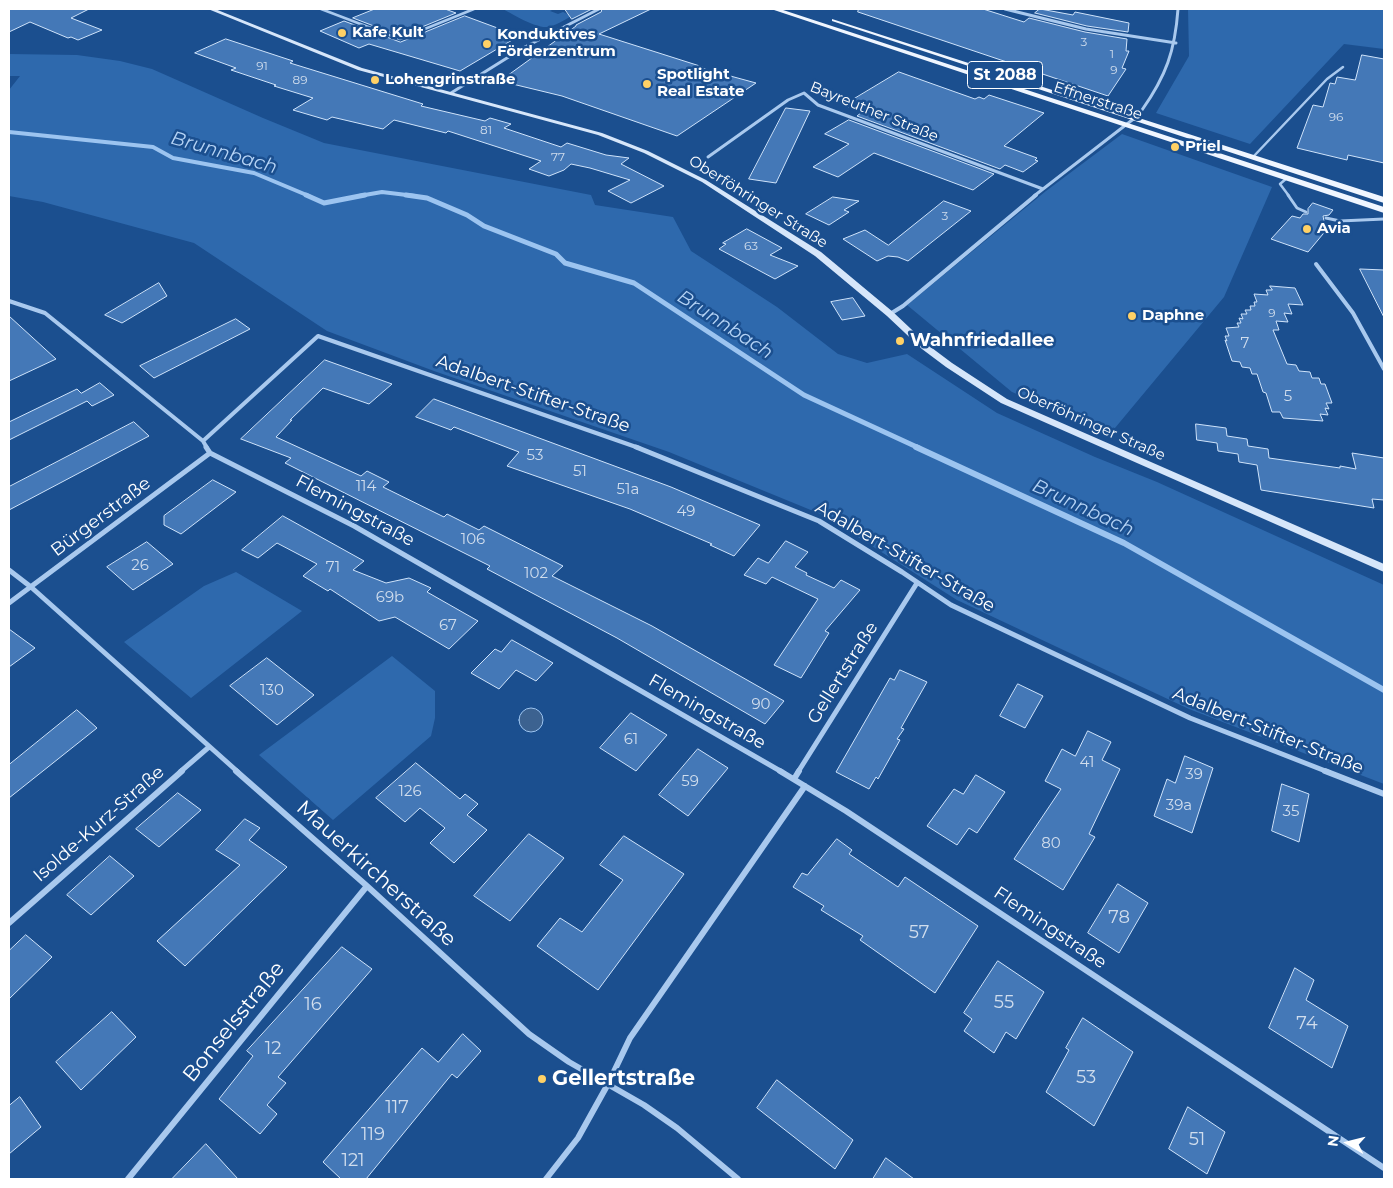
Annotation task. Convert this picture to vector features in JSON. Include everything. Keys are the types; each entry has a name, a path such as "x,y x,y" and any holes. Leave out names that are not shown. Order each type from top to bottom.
{"main road":[{"name":"Oberföhringer Straße","path":"211,9 360,69 600,134 655,156 704,181 818,254 890,314 933,353 1004,401 1384,568"},
{"name":"Effnerstraße","path":"774,9 1384,210"},
{"name":"Effnerstraße","path":"828,18 1139,113 1253,157 1384,200"}],"street":[{"path":"451,93 505,58 599,9"},
{"path":"1005,9 1086,29 1176,43"},
{"path":"1018,12 1023,9"},
{"path":"890,314 903,306 1043,189 1127,125 1139,113 1159,86 1169,66 1176,43 1178,9"},
{"name":"Bayreuther Straße","path":"708,157 788,100 804,93 818,106 1043,189"},
{"path":"1316,264 1353,313 1384,369"},
{"path":"9,301 46,313 203,441 210,453"},
{"name":"Adalbert-Stifter-Straße","path":"203,441 318,336 624,442 819,521 951,605 1190,718 1384,794"},
{"name":"Bürgerstraße","path":"9,603 210,453"},
{"name":"Flemingstraße","path":"210,453 354,526 794,779 846,811 1384,1168"},
{"name":"Mauerkircherstraße","path":"9,570 31,587 367,886 529,1034 568,1062 644,1105 678,1128 738,1179"},
{"name":"Gellertstraße","path":"794,779 917,583"},
{"name":"Isolde-Kurz-Straße","path":"9,923 209,747"},
{"path":"546,1179 578,1138 608,1084 630,1038 805,786"},
{"name":"Bonselsstraße","path":"128,1179 367,886"}],"lane":[{"path":"321,9 400,39 474,9"},
{"path":"1253,157 1327,79 1343,67"},
{"path":"1287,178 1280,184 1298,208 1306,212"},
{"path":"1326,218 1340,221 1384,219"}],"shaded area":[{"path":"503,9 554,9 550,11 558,14 563,12 572,16 553,25 542,27 525,21"},
{"path":"1188,9 1384,9 1384,49 1344,44 1250,144 1156,113 1189,56"},
{"path":"9,54 77,55 120,61 152,69 324,143 591,195 595,205 673,217 691,251 777,307 838,354 867,363 907,354 997,413 1095,457 1157,482 1384,585 1384,784 1189,709 957,600 823,515 669,452 434,371 327,331 194,243 43,202 9,196 9,90 20,76 9,76"},
{"path":"1122,134 1272,187 1224,297 1110,434 1012,392 907,305 1046,191"},
{"path":"236,572 302,611 191,698 124,642 204,586"},
{"path":"392,656 435,691 435,718 431,736 333,820 259,755"},
{"path":"531,708 540,711 543,720 540,729 531,732 522,729 519,720 522,711"}],"building":[{"path":"9,9 89,9 71,18 102,30 78,40 71,37 68,38 30,22 9,32"},
{"path":"375,9 445,9 456,13 400,36 353,18"},
{"path":"565,9 592,9 572,19"},
{"path":"602,9 651,9 599,34 703,67 701,68 756,83 677,136 562,96 500,81 576,25 601,12"},
{"path":"859,9 983,9 1024,22 1029,18 1085,32 1127,39 1126,51 1129,51 1122,68 1126,69 1108,96 858,12"},
{"path":"1040,9 1073,15 1075,12 1129,23 1128,32 1087,26 1035,13"},
{"path":"465,16 519,36 460,71 369,44 359,48 320,31 344,21 400,42"},
{"path":"226,39 293,61 290,63 423,104 421,106 485,121 490,118 511,124 504,128 561,147 567,143 606,155 629,158 621,164 664,186 631,203 608,191 630,180 590,168 571,164 564,170 549,176 529,169 541,161 448,131 446,133 394,120 383,129 332,117 327,120 293,110 313,98 231,70 236,68 195,53"},
{"path":"1362,55 1384,59 1384,163 1348,155 1347,160 1297,148 1313,105 1323,107 1330,83 1335,84 1337,77 1355,80"},
{"path":"899,72 975,99 979,97 984,99 989,95 1044,113 1004,146 1037,158 1035,160 1038,161 1023,172 1005,165 1000,169 857,116 862,112 844,105"},
{"path":"786,108 810,111 776,183 749,179"},
{"path":"849,120 994,174 973,190 874,153 838,177 813,167 849,144 825,134"},
{"path":"833,197 859,201 844,210 849,212 829,225 806,214"},
{"path":"944,201 971,211 908,261 888,256 877,261 843,239 865,230 888,245"},
{"path":"1313,203 1333,210 1329,215 1323,216 1324,221 1320,225 1328,228 1308,252 1271,239 1292,216 1300,218 1303,214 1308,214 1308,209"},
{"path":"747,229 782,248 770,255 798,266 775,279 719,249 726,244 723,243"},
{"path":"1360,269 1384,270 1384,317"},
{"path":"159,283 167,296 122,323 105,315"},
{"path":"1270,286 1295,288 1303,305 1288,304 1292,314 1284,313 1288,322 1276,321 1279,330 1273,330 1287,364 1296,365 1299,371 1310,372 1312,378 1319,378 1321,384 1325,384 1332,403 1326,403 1329,409 1325,408 1328,415 1320,414 1323,421 1283,418 1280,412 1272,412 1257,374 1252,374 1250,368 1242,367 1240,362 1232,361 1225,340 1227,341 1225,336 1229,336 1226,328 1239,327 1237,323 1241,323 1239,318 1243,319 1241,314 1247,314 1245,310 1251,310 1250,306 1255,306 1254,302 1257,302 1254,294 1268,295 1266,290 1272,290"},
{"path":"853,298 865,316 842,320 831,302"},
{"path":"9,316 56,359 9,381"},
{"path":"236,319 250,329 154,378 140,366"},
{"path":"325,360 392,384 369,404 323,388 290,420 292,420 276,437 361,476 367,471 389,482 383,487 444,517 447,514 479,530 484,526 563,566 552,576 652,626 784,701 765,724 617,638 487,569 490,566 285,463 291,458 241,439"},
{"path":"100,383 114,395 92,406 87,401 9,440 9,422 77,389 81,393"},
{"path":"434,399 671,487 760,525 734,556 710,545 712,544 630,509 507,466 519,452 454,427 451,430 416,417"},
{"path":"134,422 149,436 9,510 9,487"},
{"path":"1196,424 1226,428 1227,436 1247,439 1248,446 1268,449 1269,458 1356,469 1352,453 1384,458 1384,500 1372,499 1374,508 1261,490 1257,465 1239,462 1238,454 1218,451 1217,443 1197,440"},
{"path":"213,480 236,492 181,534 164,525 164,516"},
{"path":"283,516 364,561 353,570 386,583 409,578 431,588 427,592 478,621 449,649 395,617 379,621 330,589 328,591 303,576 317,564 277,543 258,558 242,550"},
{"path":"786,541 808,552 795,567 807,573 806,575 834,588 841,580 860,590 825,631 829,633 801,678 774,665 818,599 772,577 766,584 744,575 758,558 768,563"},
{"path":"147,542 173,564 133,590 107,567"},
{"path":"9,629 35,648 9,667"},
{"path":"512,640 553,663 536,681 516,670 499,689 471,673 495,649 501,652"},
{"path":"267,658 314,695 277,725 230,686"},
{"path":"900,670 927,682 901,728 904,729 897,739 900,740 878,779 876,777 869,789 836,772 890,678 894,680"},
{"path":"1018,684 1043,696 1025,728 1000,716"},
{"path":"77,710 97,728 9,798 9,765"},
{"path":"631,713 667,735 636,771 600,748"},
{"path":"1088,731 1111,742 1102,760 1120,769 1089,834 1095,837 1063,890 1014,859 1061,789 1045,781 1062,749 1075,756"},
{"path":"698,749 728,768 688,816 659,795"},
{"path":"1185,756 1213,768 1192,833 1154,816 1167,779 1175,783"},
{"path":"416,763 460,799 465,794 478,804 467,815 487,830 454,863 430,843 445,828 420,808 405,822 376,798"},
{"path":"976,775 1005,792 977,833 969,828 957,845 927,826 954,789 963,794"},
{"path":"1282,784 1309,794 1299,842 1272,831"},
{"path":"178,793 201,810 159,847 136,829"},
{"path":"245,819 260,828 249,840 287,867 185,966 157,941 240,865 216,850"},
{"path":"529,834 564,858 510,921 474,896"},
{"path":"624,836 684,874 598,990 537,946 560,918 582,932 623,880 600,865"},
{"path":"837,839 852,850 849,854 898,887 905,877 978,926 935,993 860,940 863,936 821,910 824,906 793,887 802,873 807,875"},
{"path":"110,856 134,876 91,915 67,895"},
{"path":"1118,884 1148,903 1119,953 1088,933"},
{"path":"26,935 52,957 9,999 9,951"},
{"path":"342,947 372,969 278,1077 286,1083 267,1105 277,1114 260,1134 219,1099 253,1056 247,1051"},
{"path":"998,961 1044,992 1016,1039 1006,1032 994,1053 964,1031 972,1019 964,1013"},
{"path":"1295,968 1314,980 1306,1000 1348,1026 1332,1068 1269,1028"},
{"path":"112,1012 136,1037 81,1090 56,1062"},
{"path":"1083,1018 1133,1052 1094,1126 1046,1092 1069,1050 1066,1048"},
{"path":"463,1034 481,1051 457,1078 452,1074 366,1179 341,1179 323,1162 422,1048 438,1062"},
{"path":"777,1080 853,1140 835,1169 757,1108"},
{"path":"20,1097 41,1127 9,1154 9,1106"},
{"path":"1188,1107 1225,1132 1207,1174 1169,1149"},
{"path":"206,1144 238,1179 172,1179"},
{"path":"886,1158 914,1179 873,1179"}],"waterway":[{"name":"Brunnbach","path":"9,132 153,147 173,158 254,173 309,196"},
{"name":"Brunnbach","path":"359,196 382,192 415,196"},
{"name":"Brunnbach","path":"306,195 324,203 365,195"},
{"name":"Brunnbach","path":"406,195 427,198 467,215 484,226 556,254 565,263 634,283 804,395 919,448"},
{"name":"Brunnbach","path":"916,447 1124,543 1384,690"}],"place":[{"name":"Kafe Kult","path":"342,33"},
{"name":"Konduktives Förderzentrum","path":"487,44"},
{"name":"Lohengrinstraße","path":"375,80"},
{"name":"Spotlight Real Estate","path":"647,84"},
{"name":"Priel","path":"1175,147"},
{"name":"Avia","path":"1307,229"},
{"name":"Daphne","path":"1132,316"},
{"name":"Wahnfriedallee","path":"900,341"},
{"name":"Gellertstraße","path":"542,1079"}]}
